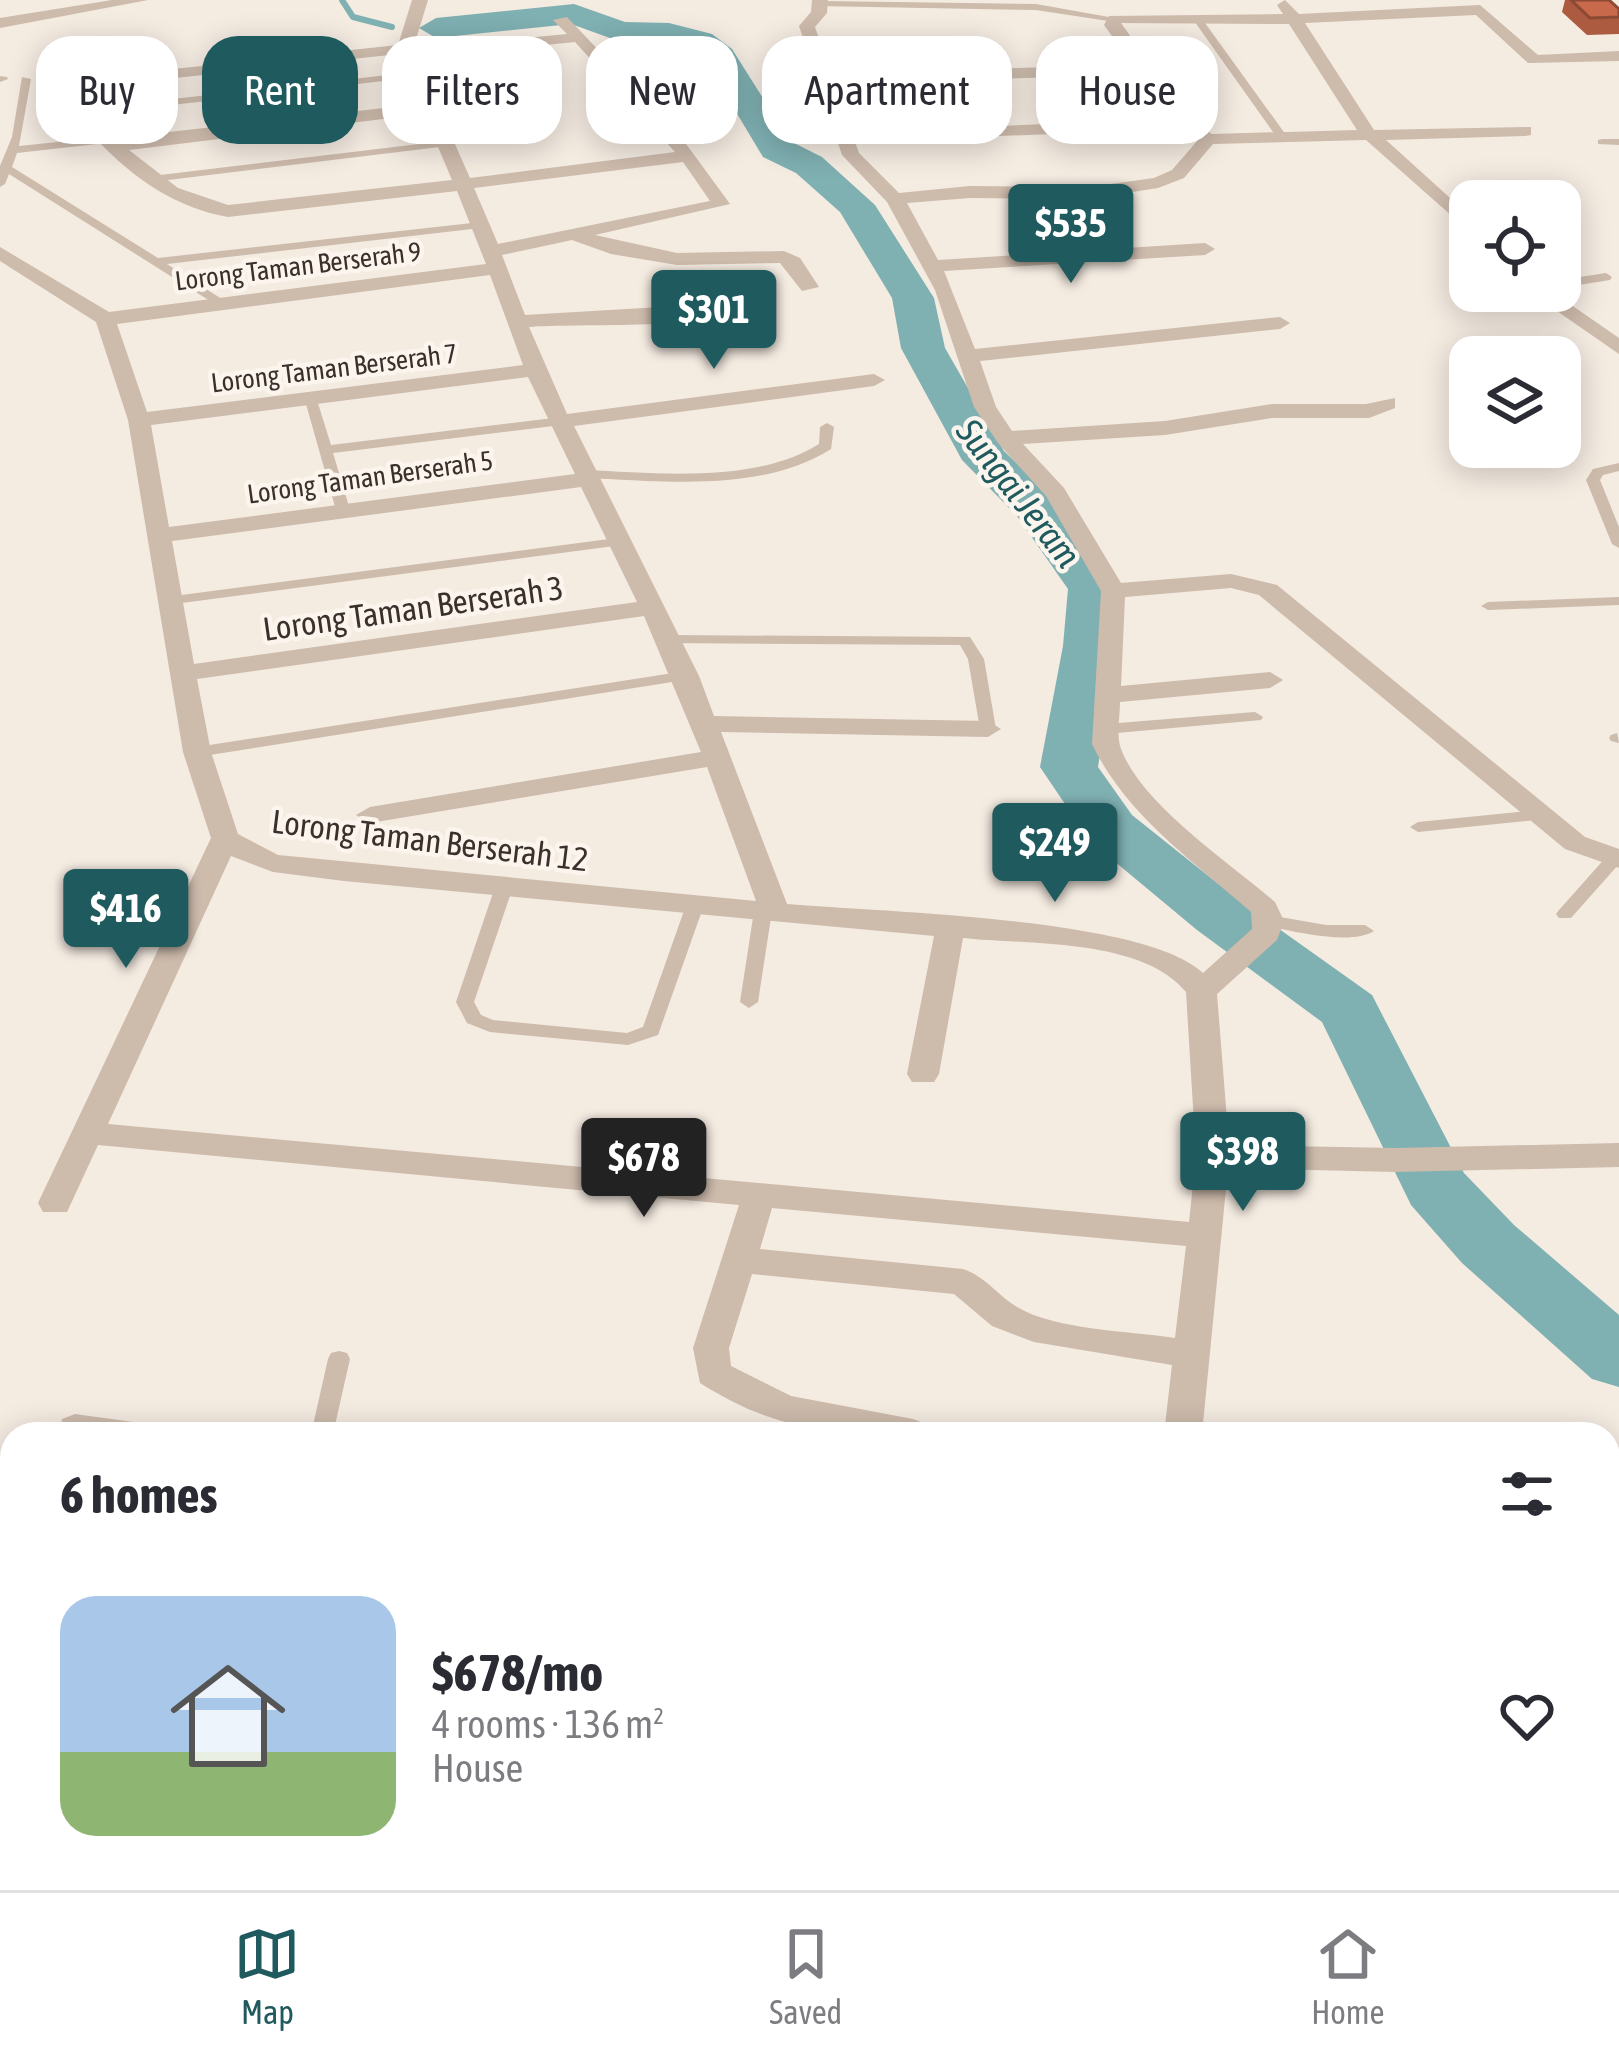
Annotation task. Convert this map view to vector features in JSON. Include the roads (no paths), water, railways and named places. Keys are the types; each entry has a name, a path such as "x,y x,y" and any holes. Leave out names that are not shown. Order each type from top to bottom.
{"street":[{"path":"28,20 29,0"},
{"path":"0,22 140,0"},
{"path":"412,36 420,0"},
{"path":"1281,0 1368,133 1449,207"},
{"path":"810,36 807,26 819,13 820,2"},
{"path":"1120,36 1112,25 1115,20 1294,19 1480,10 1534,60 1619,56"},
{"path":"562,20 686,156"},
{"path":"562,38 582,37"},
{"path":"178,73 382,49"},
{"path":"178,136 382,113"},
{"path":"1218,139 1525,131"},
{"path":"111,144 152,179 197,208 231,212 686,156"},
{"path":"444,144 536,370 707,724 769,912"},
{"path":"848,144 851,155 895,199 945,290 985,407 1006,439 1055,493 1113,591 1105,744 1115,764 1148,807 1253,895 1259,935 1201,991 1213,1156 1184,1422"},
{"path":"895,199 970,192 1088,193 1158,183 1178,174 1204,144"},
{"name":"Lorong Taman Berserah 9","path":"105,319 495,260 575,235 721,204 686,156"},
{"path":"575,235 611,248 677,259 784,257 794,262 808,287"},
{"path":"932,266 1205,249"},
{"path":"4,257 105,319"},
{"path":"516,322 597,314 712,314 745,308"},
{"path":"1568,312 1619,348"},
{"name":"Lorong Taman Berserah 12","path":"105,319 139,420 197,752 225,838 245,854 273,863 504,887 1102,942 1150,951 1185,969 1201,991"},
{"path":"964,356 1280,323"},
{"name":"Lorong Taman Berserah 7","path":"139,420 536,370"},
{"path":"562,421 874,380"},
{"path":"1006,439 1165,428 1272,411 1359,412 1388,403"},
{"name":"Lorong Taman Berserah 5","path":"160,536 586,477"},
{"path":"1113,591 1231,580 1268,590 1575,843 1617,859"},
{"name":"Lorong Taman Berserah 3","path":"185,673 650,608"},
{"path":"1110,694 1270,680"},
{"path":"707,724 988,729"},
{"path":"370,815 720,757"},
{"path":"55,1203 225,838"},
{"path":"923,1074 950,930"},
{"path":"87,1132 1207,1236"},
{"path":"1213,1156 1396,1160 1619,1155"},
{"path":"759,1196 711,1348 712,1372 740,1393 788,1413 842,1422"},
{"path":"741,1260 963,1282 1005,1317 1047,1332 1192,1354"}],"lane":[{"path":"820,2 1036,7 1115,20"},
{"path":"1197,18 1282,137"},
{"path":"178,95 382,52"},
{"path":"0,184 17,137 26,79"},
{"path":"1601,142 1619,142"},
{"path":"10,150 96,144"},
{"path":"152,179 436,144"},
{"path":"5,167 222,303"},
{"path":"160,262 481,225"},
{"path":"1581,281 1606,278"},
{"path":"310,397 344,510"},
{"path":"326,450 562,421"},
{"path":"586,477 705,475 791,464 826,446 826,427"},
{"path":"1619,467 1598,472 1593,480 1619,544"},
{"path":"173,599 617,542"},
{"path":"1488,606 1619,601"},
{"path":"668,640 965,640 976,659 988,729"},
{"path":"197,752 686,676"},
{"path":"1106,729 1255,717"},
{"path":"1418,826 1539,815"},
{"path":"1565,914 1617,859"},
{"path":"504,887 465,1002 474,1018 513,1029 628,1039 651,1031 695,905"},
{"path":"749,1002 769,912"},
{"path":"1259,935 1365,931"},
{"path":"325,1422 339,1359"}],"waterway":[{"name":"Sungai Jeram","path":"342,0 353,17 392,27"},
{"name":"Sungai Jeram","path":"436,28 574,14 621,32 669,33 700,41 720,56 776,149 809,165 855,205 913,298 923,348 986,460 1034,506 1094,589 1090,646 1069,767 1111,828 1219,916 1349,1010 1436,1187 1488,1244 1619,1358"}]}
